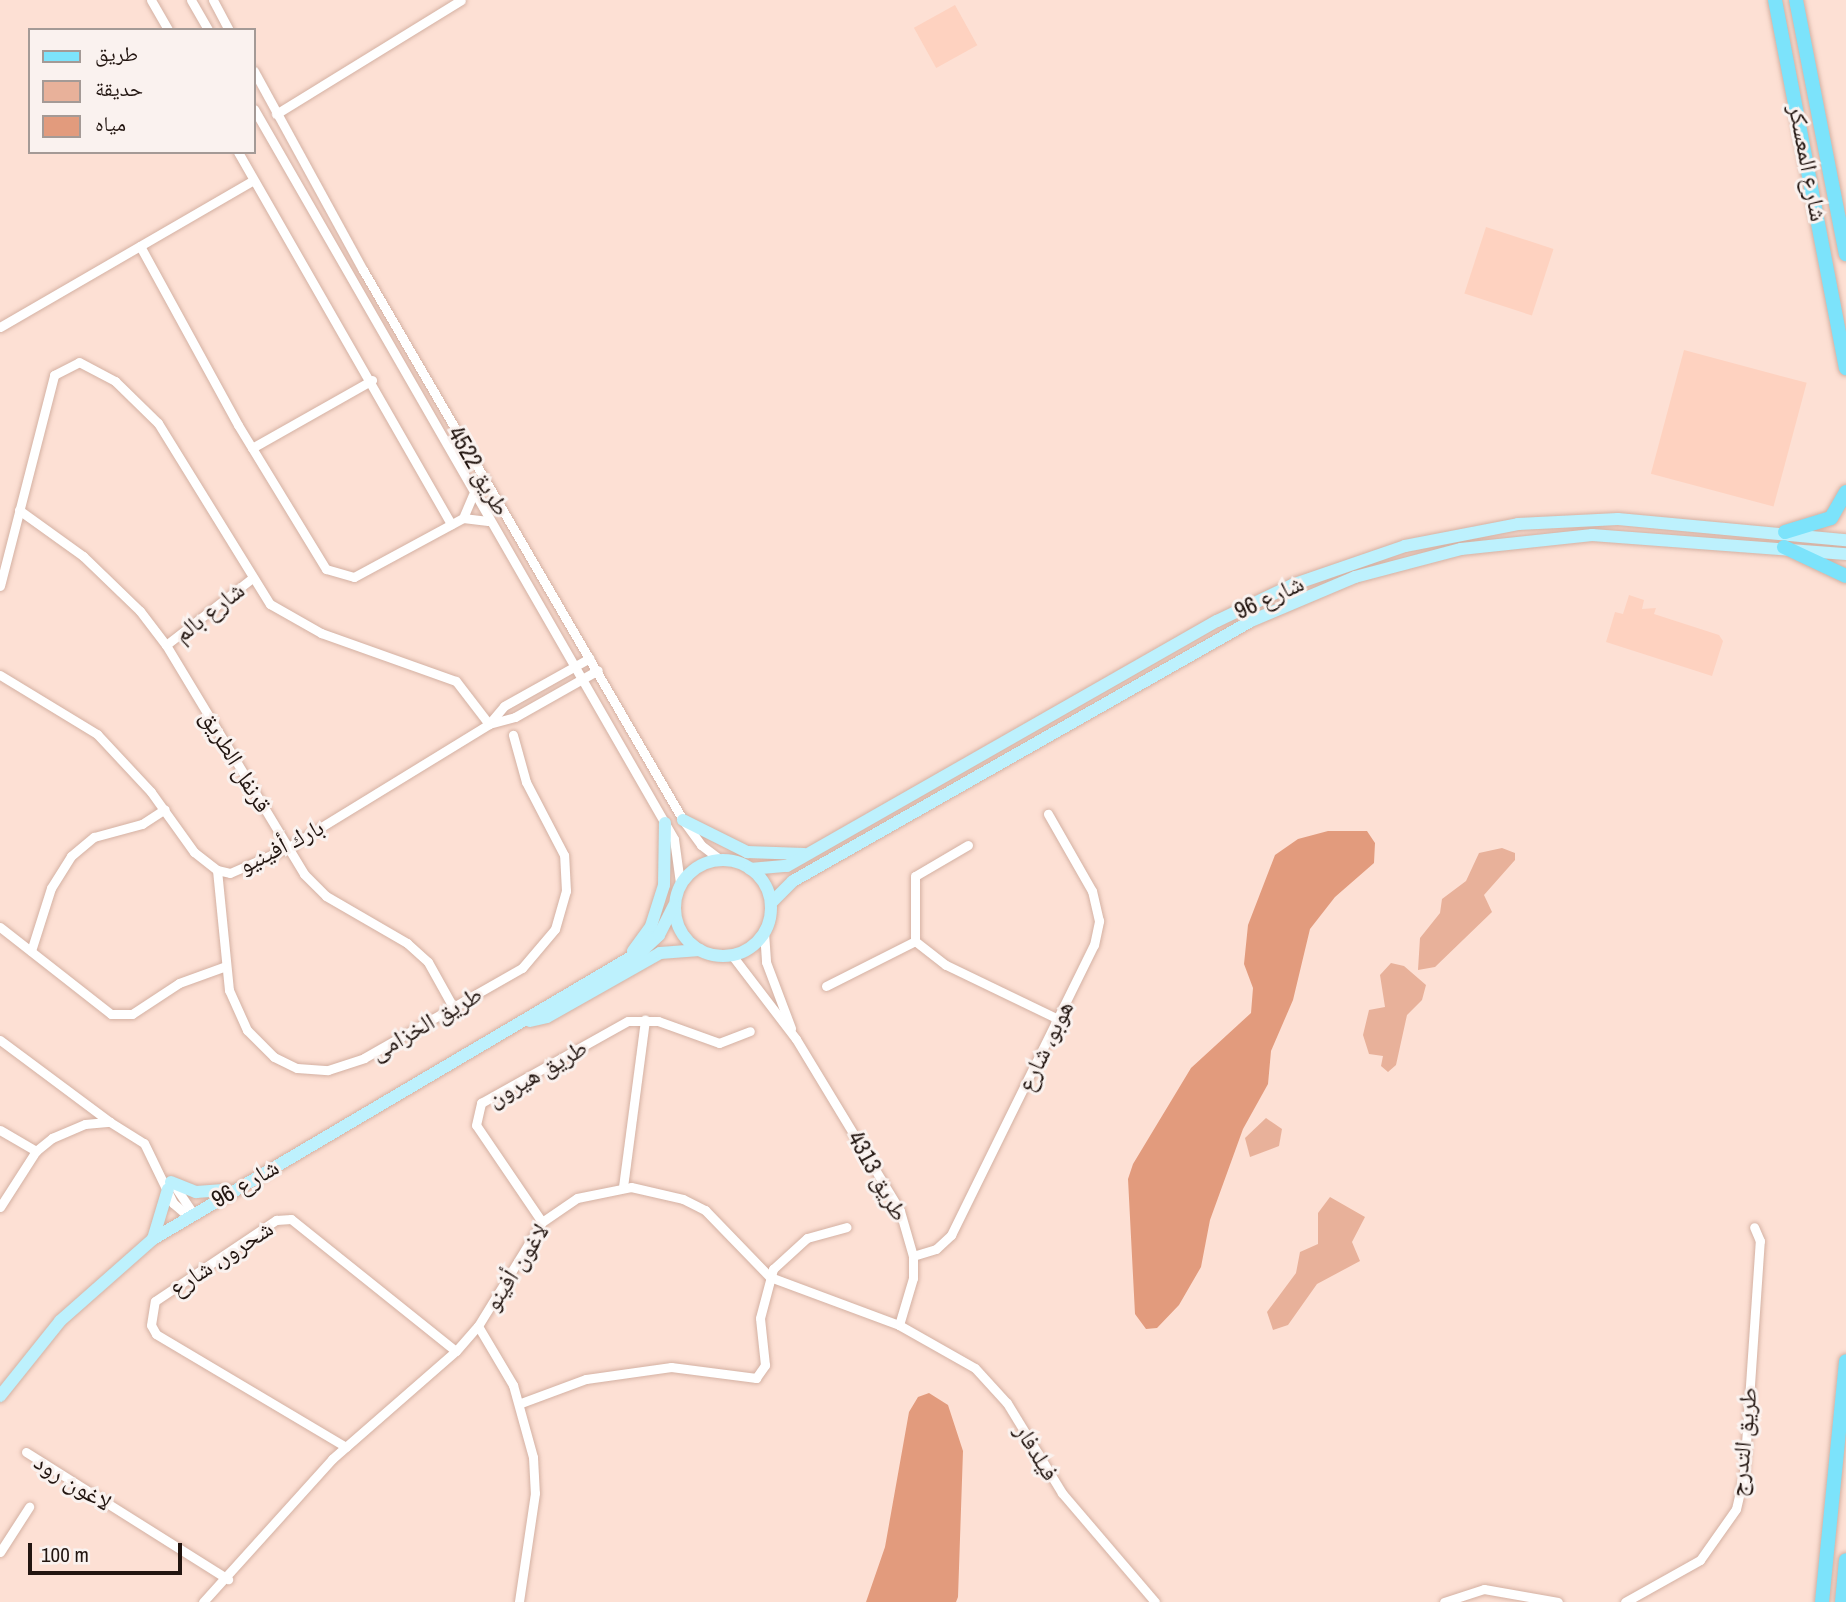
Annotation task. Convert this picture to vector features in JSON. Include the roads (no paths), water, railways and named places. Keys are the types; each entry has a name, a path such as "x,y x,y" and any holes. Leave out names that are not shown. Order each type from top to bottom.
{"main road":[{"name":"شارع المعسكر","path":"1775,0 1846,368"},
{"name":"شارع المعسكر","path":"1796,0 1846,254"},
{"path":"1785,540 1831,518 1846,492"},
{"path":"1785,540 1846,576"},
{"path":"1822,1602 1846,1361"},
{"path":"1842,1602 1846,1560"}],"street":[{"path":"151,0 167,28"},
{"path":"191,0 207,28"},
{"path":"213,0 228,28"},
{"path":"275,114 461,0"},
{"name":"طريق 4522","path":"256,75 275,114 683,820 720,860"},
{"name":"طريق 4522","path":"256,114 473,495 665,823 681,860 680,883"},
{"path":"239,154 372,380 450,524"},
{"path":"0,327 254,180"},
{"path":"141,246 312,552 336,575 354,577 463,518 488,521"},
{"path":"0,586 54,375 79,362 134,396 186,460 251,579 270,604 293,621 456,681 475,698 489,724"},
{"path":"252,448 372,380"},
{"path":"463,518 473,495"},
{"name":"قرنفل الطريق","path":"19,510 113,582 166,645 287,848 326,896 389,930 428,962 453,1007"},
{"name":"شارع 96","path":"750,869 787,866 1217,621 1346,564 1462,532 1518,524 1618,519 1785,540 1846,554"},
{"name":"شارع 96","path":"772,902 814,869 1251,621 1355,577 1461,549 1566,537 1846,540"},
{"name":"شارع بالم","path":"166,645 251,579"},
{"name":"بارك أفينيو","path":"0,675 97,734 165,809 194,852 217,870 243,869 287,848 489,724 508,703 590,658"},
{"name":"بارك أفينيو","path":"489,724 516,717 598,670"},
{"path":"508,703 516,717"},
{"name":"طريق الخزامى","path":"217,870 231,1000 247,1030 274,1057 306,1070 350,1065 532,960 548,940 564,904 561,843 526,782 513,735"},
{"path":"31,951 51,888 71,856 94,837 142,824 165,809"},
{"name":"هوبو، شارع","path":"913,1256 936,1250 950,1235 1094,945 1099,921 1092,891 1048,814"},
{"path":"683,820 747,852 811,853"},
{"path":"624,962 657,908 667,869 665,823"},
{"path":"915,942 915,876 968,845"},
{"path":"720,860 750,869 772,902 764,932 747,950 731,954 700,950 679,928 674,906 680,883 691,872 720,860"},
{"name":"شارع 96","path":"0,1396 60,1321 153,1239 230,1190 530,1021 624,962 659,935 674,906"},
{"path":"0,927 100,1008 122,1016 179,982 226,966"},
{"name":"طريق 4313","path":"764,932 766,962 796,1039"},
{"path":"915,942 946,965 1058,1019"},
{"path":"826,986 915,942"},
{"name":"شارع 96","path":"530,1021 547,1017 660,953 700,950"},
{"name":"طريق 4313","path":"731,954 796,1039 892,1194 913,1256 911,1291 899,1325"},
{"path":"623,1187 645,1019 677,1026 706,1041 733,1040 750,1031"},
{"name":"طريق هيرون","path":"542,1222 476,1125 476,1109 628,1021 645,1019"},
{"path":"0,1040 110,1122 135,1134 167,1182 173,1203 191,1215"},
{"path":"0,1207 36,1151 66,1129 110,1122"},
{"path":"0,1130 36,1151"},
{"path":"167,1182 196,1192 230,1190"},
{"path":"153,1239 167,1182"},
{"name":"لاغون أفينو","path":"203,1602 228,1579 346,1447 456,1351 478,1326 542,1222 577,1198 623,1187 652,1189 694,1204 770,1277 899,1325"},
{"name":"شحرور، شارع","path":"346,1447 156,1335 151,1325 156,1301 276,1220 291,1219 456,1351"},
{"path":"521,1403 586,1379 671,1367 756,1378 765,1365 760,1318 770,1277 807,1238 846,1227"},
{"name":"طريق التدرج","path":"1625,1602 1700,1560 1736,1509 1744,1473 1760,1241 1754,1227"},
{"name":"فيلدفار","path":"899,1325 962,1358 986,1378 1007,1403 1062,1493 1155,1602"},
{"path":"478,1326 496,1350 521,1403 535,1493 519,1602"},
{"name":"لاغون رود","path":"26,1452 228,1579"},
{"path":"0,1552 29,1507"},
{"path":"1444,1602 1466,1592 1493,1590 1558,1602"}],"water":[{"path":"1328,831 1367,831 1375,843 1374,863 1335,897 1310,929 1293,1000 1271,1051 1268,1084 1243,1129 1210,1220 1201,1267 1179,1305 1157,1328 1146,1329 1135,1314 1128,1179 1133,1164 1191,1068 1251,1013 1253,988 1244,964 1248,925 1275,855 1298,839"},
{"path":"929,1393 948,1405 963,1451 958,1597 956,1602 866,1602 885,1547 909,1412 918,1397"}]}
